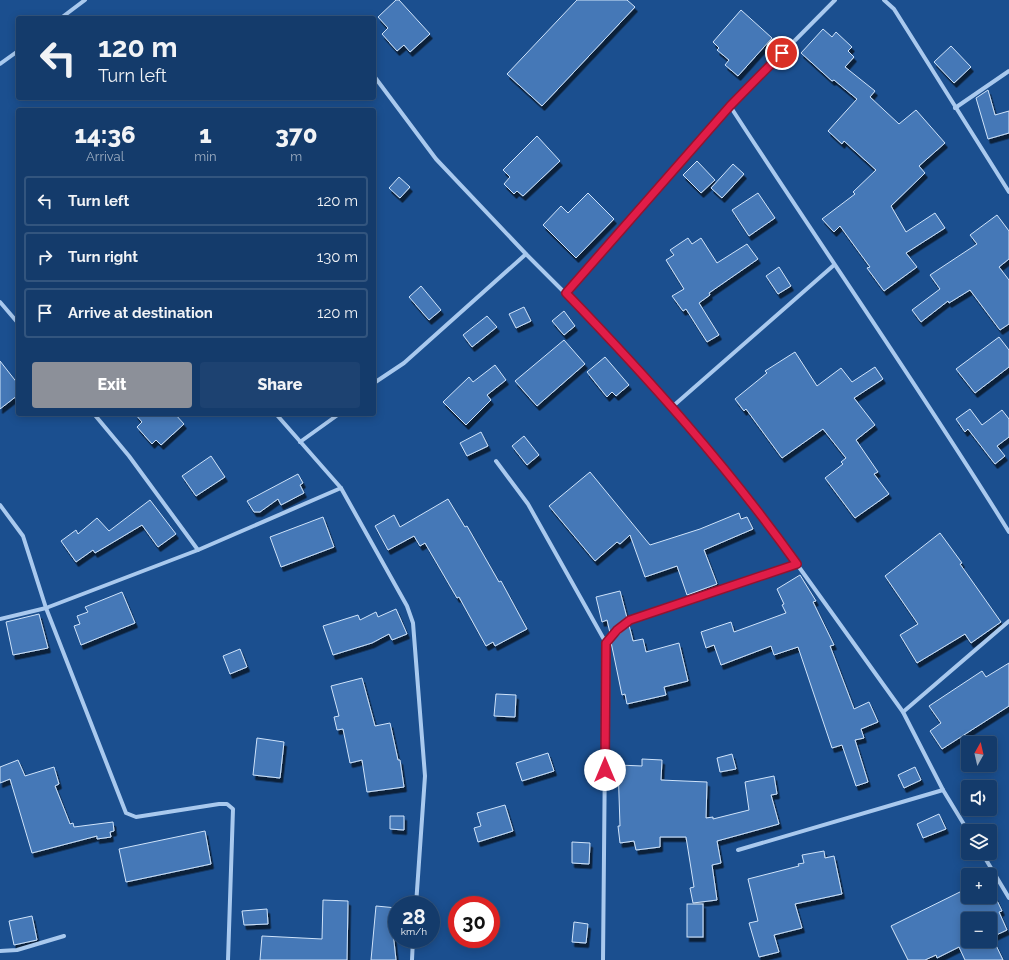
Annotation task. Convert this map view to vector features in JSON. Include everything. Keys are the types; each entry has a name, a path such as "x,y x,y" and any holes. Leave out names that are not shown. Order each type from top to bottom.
{"street":[{"path":"64,16 85,0"},
{"path":"566,293 730,106 835,0"},
{"path":"884,0 894,9 1009,192"},
{"path":"0,64 16,52"},
{"path":"955,108 1009,71"},
{"path":"376,79 436,159 526,254 566,293 672,408 776,535 903,712 943,790 964,824"},
{"path":"730,106 834,266 954,444 1009,532"},
{"path":"376,382 404,363 526,254"},
{"path":"672,408 834,266"},
{"path":"0,302 16,321"},
{"path":"96,416 129,456 198,550"},
{"path":"278,416 341,488 407,606 413,623 425,776 417,896"},
{"path":"300,442 336,416"},
{"path":"496,461 528,504 606,643 603,960"},
{"path":"0,619 46,608 198,550 341,488"},
{"path":"0,505 23,536 46,608 126,813 136,817 219,804 227,804 233,809 228,960"},
{"path":"606,643 617,630 630,620 797,564"},
{"path":"903,712 1009,621"},
{"path":"738,850 943,790"},
{"path":"986,860 1009,896"},
{"path":"0,951 17,950 64,936"},
{"path":"412,960 413,948"}],"building":[{"path":"396,0 399,0 430,34 410,52 404,45 397,51 382,34 388,28 378,17"},
{"path":"577,0 627,0 635,7 542,106 507,74"},
{"path":"741,10 772,38 738,76 725,65 729,60 717,50 719,48 713,42"},
{"path":"823,29 832,37 836,32 852,47 848,51 854,57 845,67 875,91 870,97 899,124 916,110 945,143 919,166 925,173 891,206 906,232 935,213 945,228 906,253 917,267 884,291 867,268 870,267 840,226 834,232 822,219 855,194 853,192 876,170 844,141 842,144 828,131 857,99 834,80 832,81 801,53"},
{"path":"951,46 971,67 954,83 934,62"},
{"path":"988,90 995,115 1009,111 1009,133 988,139 976,98"},
{"path":"537,136 560,161 523,196 517,191 514,194 504,184 510,177 503,170"},
{"path":"697,161 715,180 701,193 683,175"},
{"path":"733,164 744,174 722,198 711,188"},
{"path":"399,177 410,187 400,198 389,188"},
{"path":"588,193 614,219 576,258 543,225 561,206 568,213"},
{"path":"758,193 775,218 749,236 732,210"},
{"path":"997,215 1009,231 1009,259 999,267 1009,280 1009,324 1000,330 970,290 949,303 948,301 921,322 912,310 940,289 930,275 977,244 970,235"},
{"path":"688,238 692,244 701,238 717,263 747,244 758,259 709,293 710,295 699,303 719,335 707,342 686,309 683,311 672,296 684,289 666,260 674,255 670,250"},
{"path":"779,267 791,286 778,294 766,276"},
{"path":"421,286 441,310 429,320 409,297"},
{"path":"524,307 531,321 516,328 509,314"},
{"path":"564,311 575,326 564,335 552,321"},
{"path":"487,316 497,327 472,347 463,335"},
{"path":"999,337 1009,350 1009,367 975,393 956,369"},
{"path":"564,340 585,364 537,406 515,381"},
{"path":"795,352 817,386 841,368 852,382 875,367 883,379 854,398 875,425 856,440 878,472 874,474 889,494 855,518 825,478 843,464 841,462 846,458 823,429 782,458 746,409 744,411 735,399 767,373 765,371"},
{"path":"605,357 629,385 616,396 612,392 607,397 587,372"},
{"path":"0,361 16,381 16,397 0,409"},
{"path":"495,365 506,380 487,395 491,400 466,425 443,402 469,377 473,382"},
{"path":"970,409 982,425 1002,410 1009,419 1009,437 997,446 1005,456 995,464 968,429 965,432 956,419"},
{"path":"137,416 177,416 184,424 161,445 156,440 152,444 137,427 142,422"},
{"path":"481,432 488,446 467,456 460,443"},
{"path":"524,436 539,455 527,465 512,446"},
{"path":"211,456 225,477 196,496 182,476"},
{"path":"590,472 650,545 700,529 739,513 741,519 747,517 753,529 704,550 717,584 687,595 677,566 645,577 630,535 620,544 617,542 595,561 549,506"},
{"path":"298,474 303,483 300,485 304,493 281,505 278,499 260,512 254,512 247,501"},
{"path":"448,499 465,527 467,526 499,582 501,581 527,629 495,646 493,642 486,646 459,597 457,598 425,543 420,546 414,536 388,550 375,526 394,515 400,527"},
{"path":"150,500 176,534 158,547 142,525 95,553 93,550 76,562 61,541 76,530 78,534 97,518 109,531"},
{"path":"323,517 334,547 281,567 270,537"},
{"path":"940,533 1001,622 971,643 965,634 917,663 900,635 918,624 885,576"},
{"path":"800,575 816,601 813,602 834,645 830,646 854,709 869,702 878,722 861,729 864,738 855,740 868,782 856,786 842,745 832,748 798,647 774,655 771,646 721,665 714,645 706,648 701,632 731,622 734,632 786,613 782,605 784,604 777,589"},
{"path":"620,591 627,618 610,633 607,620 602,622 596,597"},
{"path":"122,592 135,623 81,645 74,626 80,624 77,616 88,612 85,607"},
{"path":"396,609 407,634 392,640 389,634 372,643 333,655 323,626 358,615 360,620 376,612 378,617"},
{"path":"39,614 48,648 13,655 6,622"},
{"path":"629,625 633,641 643,639 646,652 679,643 688,681 664,687 666,695 627,704 625,694 622,695 611,642"},
{"path":"240,649 247,667 230,674 223,656"},
{"path":"1009,663 1009,706 942,749 930,731 941,723 929,706 982,671 986,677"},
{"path":"362,678 375,726 390,723 398,760 400,760 404,787 367,792 362,760 350,763 343,729 337,730 334,717 339,716 331,686"},
{"path":"496,694 516,695 515,717 494,716"},
{"path":"257,738 284,742 280,778 253,775"},
{"path":"548,753 554,771 522,781 516,763"},
{"path":"732,754 736,769 720,772 717,758"},
{"path":"642,759 662,760 661,780 707,782 706,818 713,817 713,819 749,810 745,782 774,776 777,794 771,795 779,824 717,841 721,863 712,865 717,900 693,903 690,888 694,887 686,837 660,837 660,847 636,850 634,841 620,843 618,826 620,826 618,765 642,766"},
{"path":"18,760 25,776 54,767 59,784 55,786 70,824 73,823 74,827 113,822 114,831 110,832 111,837 97,839 97,836 32,853 10,779 0,783 0,767"},
{"path":"915,767 921,780 904,788 898,775"},
{"path":"505,805 513,831 478,842 474,828 481,826 477,813"},
{"path":"939,814 946,829 923,838 917,824"},
{"path":"390,816 404,816 404,830 390,829"},
{"path":"205,831 211,864 126,882 119,849"},
{"path":"572,842 590,843 589,864 572,863"},
{"path":"824,851 825,858 834,856 842,894 795,904 802,928 774,935 779,952 759,957 749,923 758,921 748,879 799,866 798,864 804,863 802,855"},
{"path":"961,891 961,904 997,904 997,901 1002,911 999,912 1007,930 997,935 997,912 961,912 961,948 997,947 1003,960 965,960 959,947 937,958 936,955 925,960 908,960 891,926"},
{"path":"323,900 348,901 347,960 260,960 262,936 322,939"},
{"path":"687,904 703,904 703,937 687,937"},
{"path":"376,906 388,907 388,948 395,948 396,960 371,960"},
{"path":"267,909 268,924 244,925 242,911"},
{"path":"32,916 37,940 14,945 9,921"},
{"path":"574,922 588,924 586,943 572,942"}],"route":[{"path":"605,770 606,643 617,630 630,620 797,564 776,535 672,408 566,293 730,106 782,53"}]}
